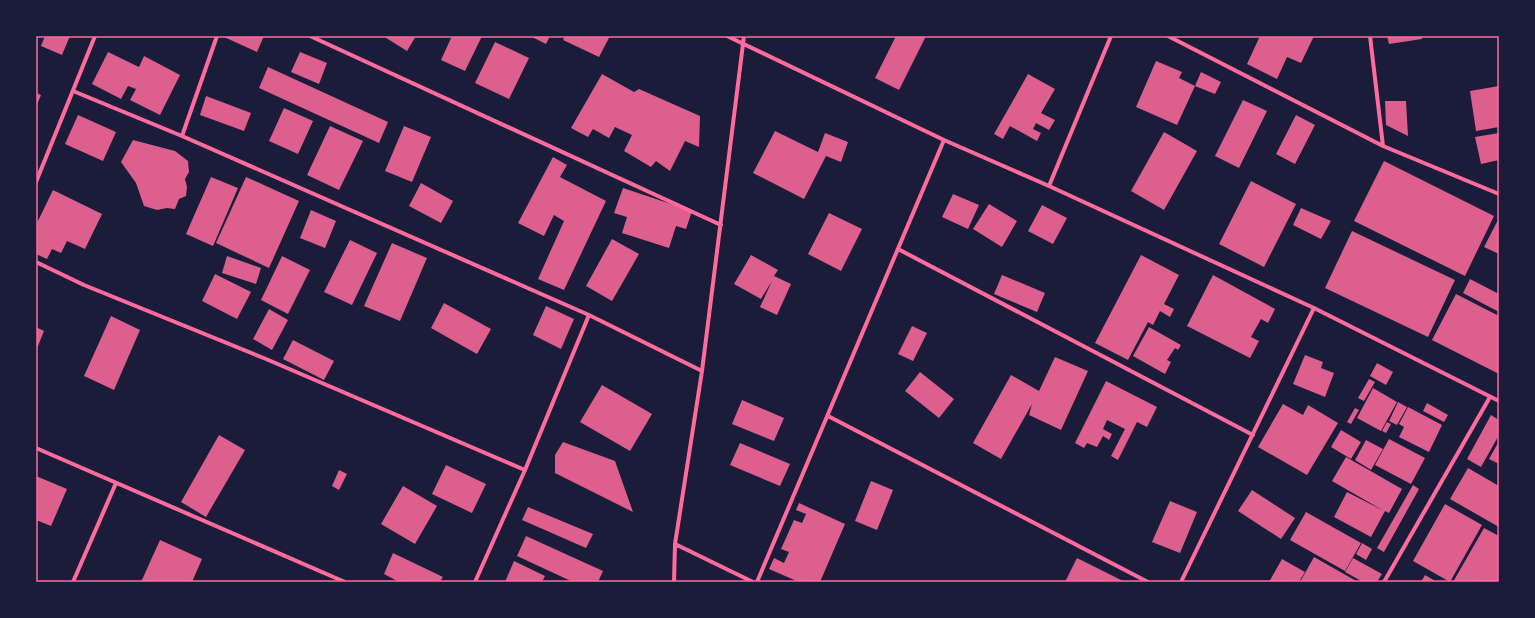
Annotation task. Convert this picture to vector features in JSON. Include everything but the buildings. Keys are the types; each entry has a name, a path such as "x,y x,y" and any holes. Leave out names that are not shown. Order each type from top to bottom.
{"street":[{"path":"36,182 95,36"},
{"path":"182,136 216,36"},
{"path":"310,36 721,225"},
{"path":"727,36 944,140 1049,186 1314,308 1499,401"},
{"path":"674,582 675,544 702,371 744,36"},
{"path":"1049,186 1111,36"},
{"path":"1168,36 1383,146 1499,194"},
{"path":"1370,36 1383,146"},
{"path":"73,91 182,136 589,315 702,371"},
{"path":"757,582 944,140"},
{"path":"898,249 1253,435"},
{"path":"36,262 84,285 266,359 525,470"},
{"path":"1181,582 1314,308"},
{"path":"475,582 525,470 589,315"},
{"path":"1384,582 1490,397"},
{"path":"828,416 1148,582"},
{"path":"36,448 345,582"},
{"path":"73,582 116,483"},
{"path":"675,544 753,582"}]}
